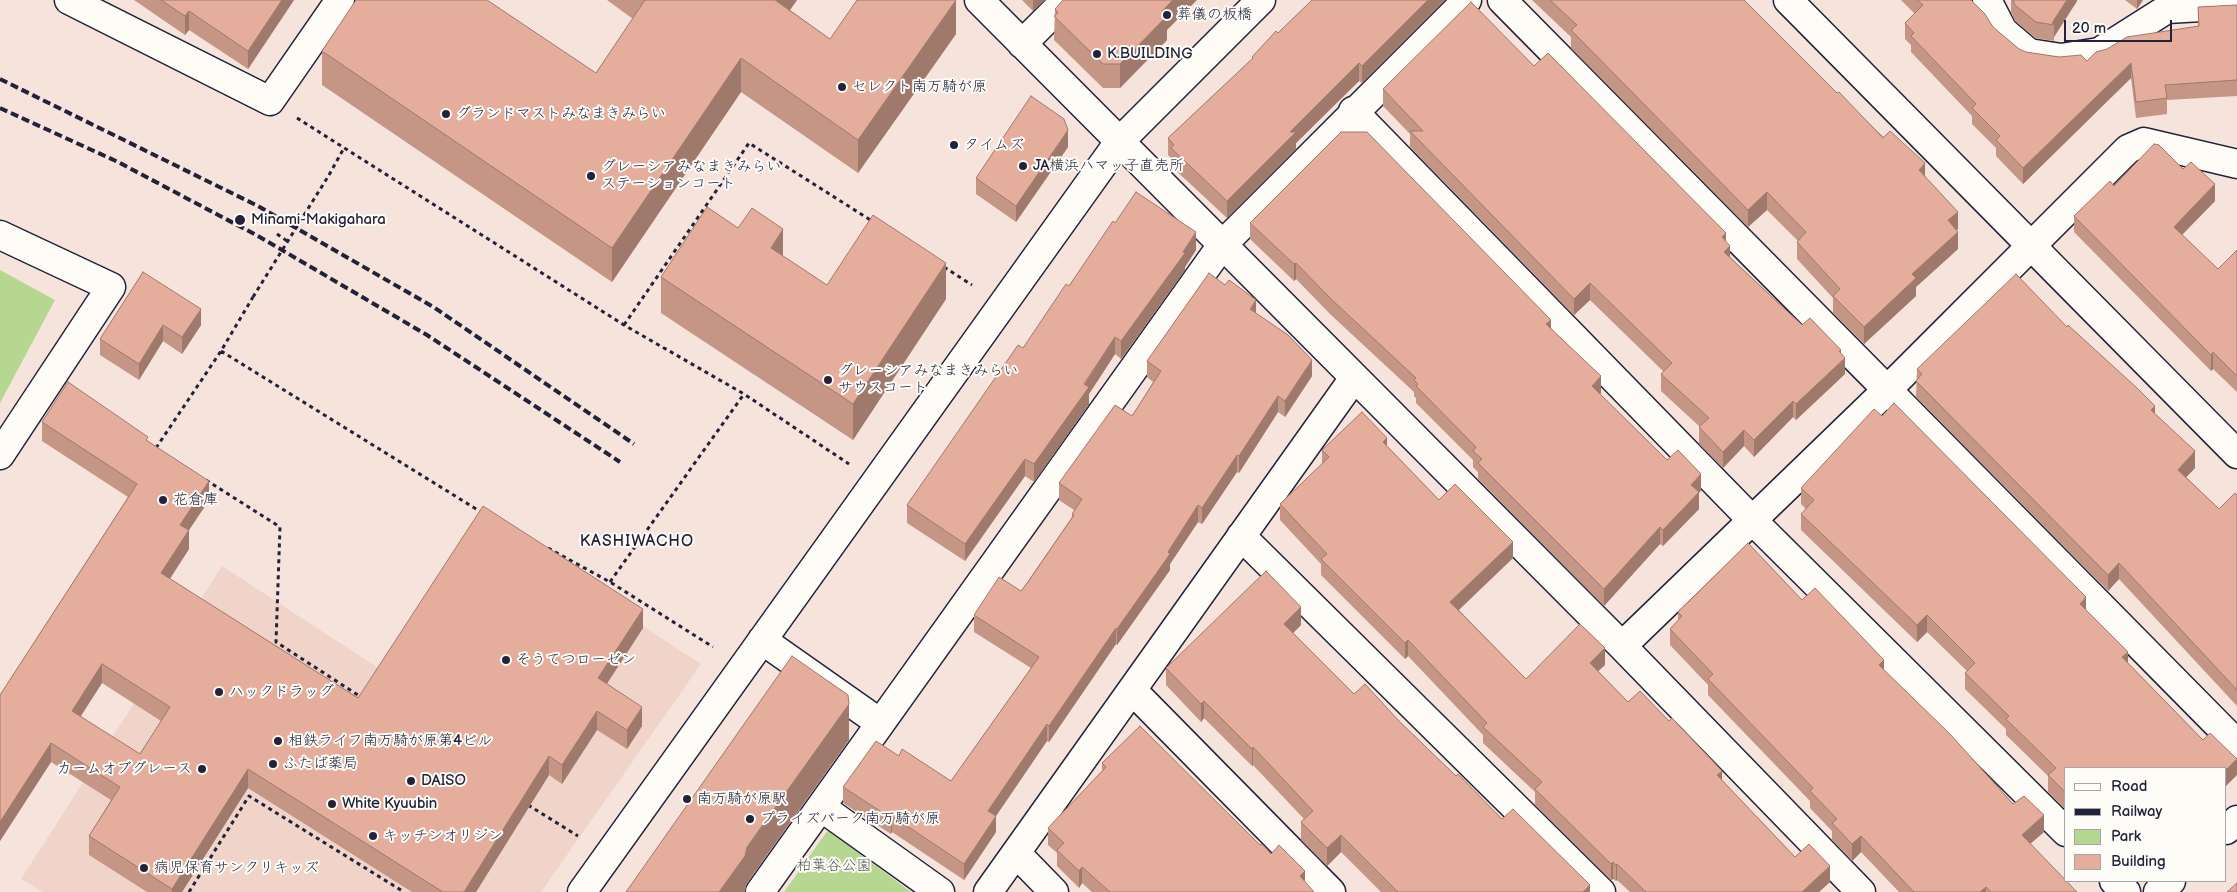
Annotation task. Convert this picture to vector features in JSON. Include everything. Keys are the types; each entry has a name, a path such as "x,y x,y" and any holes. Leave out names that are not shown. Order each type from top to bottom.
{"street":[{"path":"70,0 114,9 270,101 340,0"},
{"path":"979,0 1622,646 1861,892"},
{"path":"1022,44 1066,0"},
{"path":"582,892 1119,142 1261,0"},
{"path":"760,892 1222,245 1353,111 1467,0"},
{"path":"1502,0 1888,388 2237,744"},
{"path":"1788,0 2237,454"},
{"path":"1987,0 2003,31 2029,53 2061,58 2099,52 2167,9 2237,5"},
{"path":"1353,111 1752,520 2064,830"},
{"path":"1622,646 1888,388 2128,149 2144,142 2237,164"},
{"path":"0,236 111,288 0,455"},
{"path":"988,892 1354,378"},
{"path":"1241,536 1601,892"},
{"path":"762,640 880,723"},
{"path":"1132,690 1331,892"},
{"path":"821,807 940,892"},
{"path":"2227,829 2237,820"},
{"path":"1016,853 1054,892"},
{"path":"2115,882 2126,892"},
{"path":"2158,892 2169,882"}],"path":[{"path":"270,101 624,325 744,394 851,466"},
{"path":"624,325 749,143 873,222"},
{"path":"156,448 221,350 344,148"},
{"path":"277,234 288,241"},
{"path":"939,264 972,285"},
{"path":"221,350 490,516"},
{"path":"610,582 744,394"},
{"path":"148,442 164,453"},
{"path":"206,480 280,527 276,642 369,702"},
{"path":"476,520 481,512"},
{"path":"541,544 610,582 713,647"},
{"path":"361,697 366,689"},
{"path":"189,892 249,796 404,892"},
{"path":"524,802 578,836"}],"shaded area":[{"path":"484,522 701,664 541,892 43,892 21,879 222,566 386,673"}],"green space":[{"path":"0,270 55,300 0,403"},
{"name":"柏葉谷公園","path":"828,830 911,892 784,892"}],"building":[{"path":"161,0 282,0 248,51 189,11 185,16"},
{"path":"356,0 487,0 596,73 645,0 775,0 830,39 857,0 956,0 858,140 741,58 612,248 322,51"},
{"path":"1063,0 1173,0 1162,11 1167,16 1120,64 1103,64 1054,16 1058,13 1055,9"},
{"path":"1312,0 1428,0 1362,66 1359,63 1290,132 1296,132 1227,201 1171,148 1174,145 1168,138 1253,58 1276,31 1278,33"},
{"path":"1550,0 1744,0 1837,93 1839,92 1883,138 1890,131 1925,163 1919,170 1958,212 1948,220 1958,232 1912,274 1916,278 1864,327 1833,296 1840,289 1797,242 1806,232 1767,192 1748,210 1571,30 1577,25"},
{"path":"1917,0 1971,0 1985,14 1993,27 2019,49 2026,52 2059,57 2081,55 2087,61 2096,52 2107,49 2127,37 2199,26 2198,7 2237,5 2237,80 2165,85 2167,98 2136,102 2131,63 2023,168 1996,140 2000,136 1972,108 1976,104 1911,36 1914,33 1905,23 1923,5"},
{"path":"2013,0 2067,0 2052,23 2054,25 2036,22 2015,5"},
{"path":"1471,2 1534,66 1548,53 1726,233 1722,237 1730,246 1724,252 1802,325 1810,318 1841,350 1839,351 1845,358 1796,404 1793,401 1754,440 1744,430 1723,452 1699,427 1709,418 1661,374 1672,363 1590,283 1574,299 1410,131 1423,131 1383,89"},
{"path":"1031,96 1064,119 1068,130 1016,206 976,178"},
{"path":"1341,132 1367,132 1551,320 1546,324 1601,376 1592,386 1667,460 1678,450 1701,474 1691,485 1699,492 1663,530 1660,527 1604,589 1478,463 1482,459 1473,451 1476,447 1416,386 1418,384 1414,380 1416,378 1330,298 1296,263 1294,264 1250,223"},
{"path":"2154,144 2159,145 2183,169 2191,162 2215,184 2174,227 2218,269 2237,250 2237,376 2213,352 2211,355 2074,216 2110,181 2114,186"},
{"path":"1136,192 1196,232 1183,252 1185,253 1121,341 1115,337 1084,384 1089,387 1034,464 1025,459 965,544 907,505 1018,345 1023,348 1066,284 1069,286 1113,221 1115,223"},
{"name":"グレーシアみなまきみらい サウスコート","path":"707,207 738,228 752,208 783,229 771,248 827,285 873,215 946,263 853,404 661,277"},
{"path":"143,272 201,309 182,337 163,325 139,364 100,339"},
{"path":"1209,273 1225,285 1229,280 1256,300 1250,309 1288,335 1312,360 1285,401 1278,396 1202,508 1198,505 1168,552 1170,554 1116,628 1049,726 1047,724 988,811 996,816 964,864 892,816 891,818 843,787 876,741 899,756 902,749 951,781 1039,657 974,615 999,577 1021,591 1028,582 1074,515 1072,514 1082,499 1059,483 1115,405 1132,416 1161,371 1147,361"},
{"path":"2016,274 2067,327 2068,325 2137,388 2155,406 2151,410 2195,451 2178,470 2219,509 2235,493 2237,495 2237,690 2119,563 2108,575 1916,381 1922,374 1917,369"},
{"path":"68,382 148,437 146,440 209,481 180,525 189,530 161,573 358,698 483,506 643,609 598,678 642,707 627,730 597,711 562,765 549,756 464,892 443,892 248,769 172,889 89,836 120,787 51,743 0,822 0,695 137,484 42,422","holes":["102,664 170,707 140,754 72,711"]},
{"path":"1894,403 2086,597 2080,604 2128,652 2122,657 2203,740 2210,733 2237,759 2227,769 2227,767 2064,767 2064,791 2048,775 2056,768 2006,719 2009,716 1965,673 1975,663 1927,615 1917,625 1801,514 1814,500 1801,488 1874,409 1882,416"},
{"path":"1362,412 1387,438 1383,442 1439,500 1455,484 1513,542 1450,602 1526,679 1580,624 1605,648 1590,663 1628,702 1640,691 1669,721 1672,718 1722,771 1717,775 1795,857 1809,844 1830,866 1802,892 1646,892 1617,864 1613,862 1611,864 1535,789 1542,782 1483,727 1487,723 1408,640 1405,643 1321,559 1327,554 1280,504 1329,457 1322,450"},
{"path":"1748,543 1802,600 1815,588 1884,660 1879,665 1950,734 2013,804 2024,796 2044,815 2022,835 2064,879 2064,882 2067,882 2077,892 1991,892 1986,887 1980,892 1914,892 1861,836 1852,844 1832,823 1837,819 1810,791 1813,788 1708,679 1713,674 1670,629 1682,616 1678,612"},
{"path":"1266,571 1301,607 1284,624 1354,694 1365,684 1399,721 1456,776 1458,774 1502,819 1513,809 1590,885 1583,892 1398,892 1341,835 1327,848 1301,822 1313,811 1253,747 1252,749 1204,701 1201,704 1166,668"},
{"name":"プライズパーク南万騎が原","path":"792,656 848,695 849,704 747,847 745,856 719,892 626,892"},
{"path":"1140,726 1260,845 1262,844 1271,854 1279,845 1305,871 1300,876 1314,892 1110,892 1082,867 1079,871 1057,850 1064,843 1048,828 1106,767 1102,763"},
{"path":"2237,883 2237,892 2227,892"}],"railway":[{"path":"0,79 258,206 435,308 634,444"},
{"path":"0,108 118,162 258,236 427,335 620,462"}],"place":[{"name":"葬儀の板橋","path":"1167,15"},
{"name":"K.BUILDING","path":"1097,54"},
{"name":"セレクト南万騎が原","path":"842,87"},
{"name":"グランドマストみなまきみらい","path":"446,114"},
{"name":"タイムズ","path":"954,145"},
{"name":"JA横浜ハマッ子直売所","path":"1023,166"},
{"name":"グレーシアみなまきみらい ステーションコート","path":"591,176"},
{"name":"Minami-Makigahara","path":"240,220"},
{"name":"グレーシアみなまきみらい サウスコート","path":"828,380"},
{"name":"花倉庫","path":"163,500"},
{"name":"そうてつローゼン","path":"506,660"},
{"name":"ハックドラッグ","path":"219,692"},
{"name":"相鉄ライフ南万騎が原第4ビル","path":"278,741"},
{"name":"ふたば薬局","path":"273,764"},
{"name":"カームオブグレース","path":"202,769"},
{"name":"DAISO","path":"411,781"},
{"name":"南万騎が原駅","path":"687,799"},
{"name":"White Kyuubin","path":"332,804"},
{"name":"プライズパーク南万騎が原","path":"750,819"},
{"name":"キッチンオリジン","path":"373,836"},
{"name":"病児保育サンクリキッズ","path":"144,868"}],"district":[{"name":"KASHIWACHO","path":"637,542"}]}
